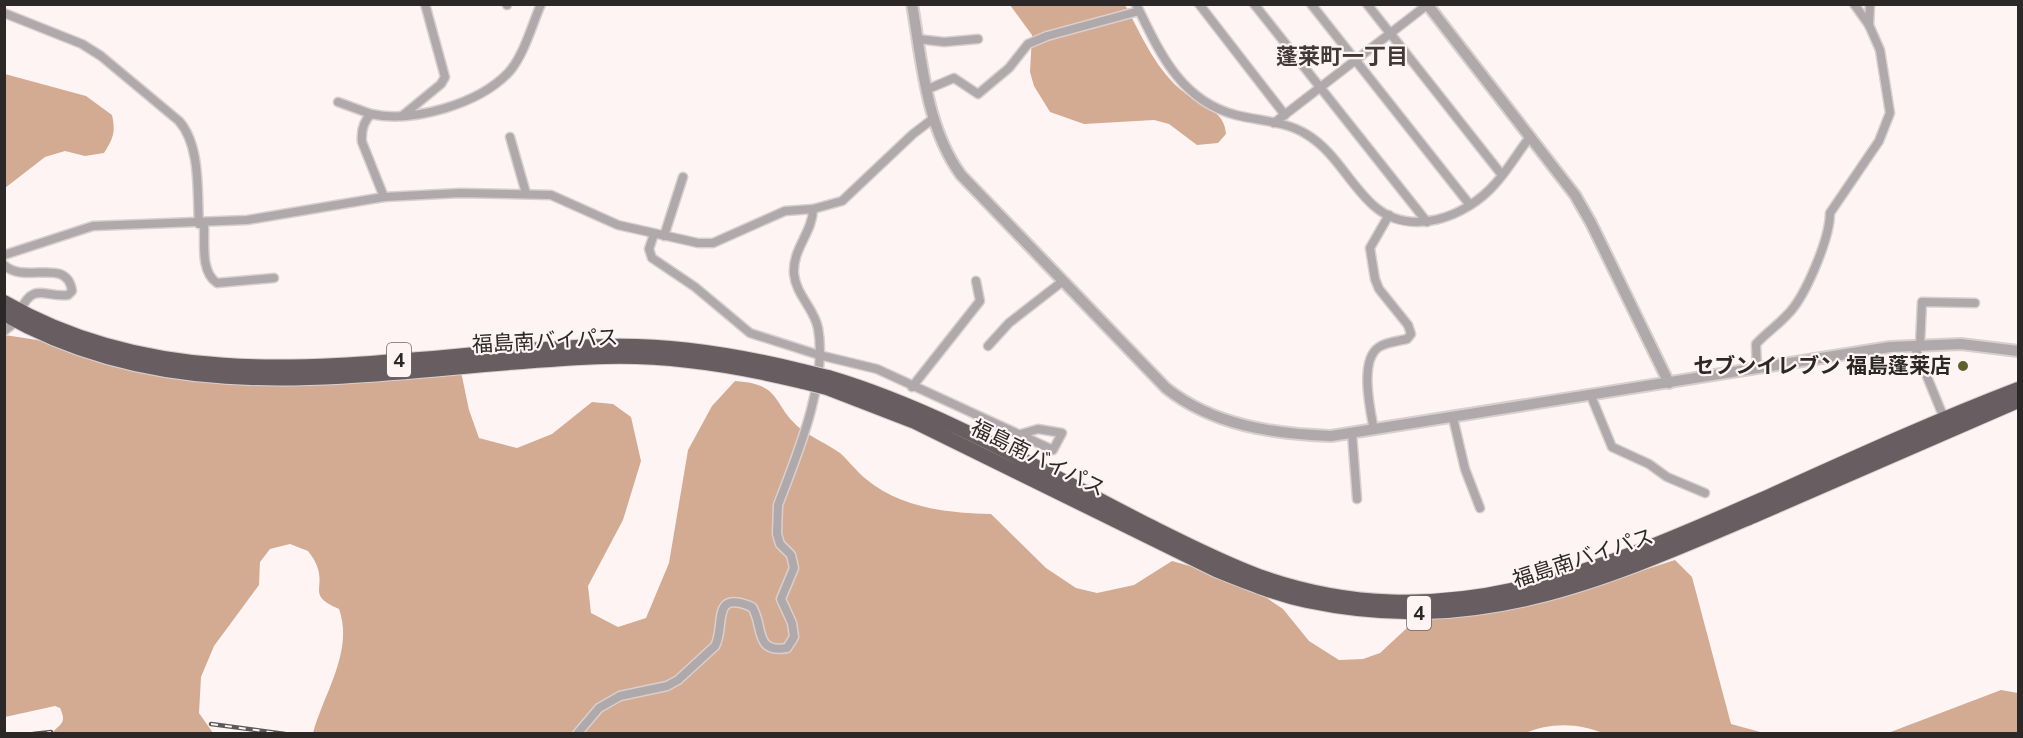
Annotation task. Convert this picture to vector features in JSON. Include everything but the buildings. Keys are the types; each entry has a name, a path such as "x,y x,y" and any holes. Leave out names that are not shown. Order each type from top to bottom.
{"highway":[{"name":"福島南バイパス","path":"4,302 19,316"},
{"name":"福島南バイパス","path":"4,314 19,316 113,348 161,359 227,366 312,365 548,349 639,346 716,353 914,408 1166,534 1259,576 1303,589 1397,601 1493,595 1563,579 1674,538 1944,418 2019,389"},
{"name":"福島南バイパス","path":"827,382 908,418 1227,574 1305,600 1351,609 1398,613 1496,607 1565,591 1676,550 2019,401"}],"street":[{"path":"402,117 441,84 445,76 425,4"},
{"path":"338,102 371,114 402,117 454,106 499,81 511,70 541,4"},
{"path":"912,4 934,117 943,147 961,175 1166,388 1191,406 1229,420 1277,433 1331,436 1917,345 1961,344 2019,351"},
{"path":"1198,4 1285,114"},
{"path":"1254,4 1427,222"},
{"path":"1311,4 1470,205"},
{"path":"1367,4 1502,175"},
{"path":"1757,369 1756,344 1788,314 1798,301 1816,269 1822,244 1830,226 1830,213 1879,141 1890,113 1883,62 1869,25 1854,4"},
{"path":"1869,25 1870,4"},
{"path":"1274,123 1427,5 1575,195 1669,383"},
{"path":"928,89 954,78 978,94 1009,68 1028,44 1138,8 1168,68 1189,90 1209,104 1233,114 1305,133 1322,146 1374,206 1406,221 1427,222 1443,219 1470,205 1496,184 1530,137"},
{"path":"4,13 82,44 101,56 179,121 188,134 192,147 207,272 217,283 274,278"},
{"path":"918,39 944,42 978,39"},
{"path":"371,114 363,126 362,142 384,196"},
{"path":"4,255 93,226 121,223 202,224 247,220 384,196 526,193 559,198 618,225 698,243 713,243 785,211 813,209 847,198 913,134 934,117"},
{"path":"510,137 526,193"},
{"path":"664,236 683,177"},
{"path":"576,734 599,708 620,696 667,687 678,680 715,646 719,639 720,613 724,607 734,602 752,607 758,615 758,629 763,642 771,648 787,648 791,643 794,629 781,599 794,568 777,534 778,505 807,421 819,355 817,324 800,296 794,273 796,251 807,231 813,209"},
{"path":"1374,430 1367,373 1374,353 1384,345 1407,339 1411,334 1408,325 1378,289 1375,279 1370,248 1389,215"},
{"path":"654,234 650,249 652,258 695,287 750,333 819,355 870,367 1021,434"},
{"path":"4,265 12,272 21,274 57,273 68,277 72,291 68,295 36,292 28,298 19,316 4,331"},
{"path":"912,387 980,301 976,281"},
{"path":"988,346 1009,323 1063,281"},
{"path":"1944,418 1917,345 1922,302 1975,303"},
{"path":"1591,396 1612,447 1649,464 1667,477 1705,493"},
{"path":"1453,417 1465,470 1480,508"},
{"path":"1352,433 1357,499"}],"shaded area":[{"path":"1010,5 1125,5 1158,64 1185,93 1217,114 1225,126 1226,134 1218,143 1197,145 1169,124 1154,120 1084,124 1050,112 1034,86 1030,72 1032,35"},
{"path":"5,74 86,96 112,115 113,135 104,153 85,156 65,151 45,157 5,188"},
{"path":"5,335 37,340 141,365 460,367 469,410 479,438 517,448 552,434 592,402 613,404 631,417 641,461 623,520 588,586 591,613 618,627 646,618 669,563 688,450 712,406 735,381 762,386 770,391 801,429 840,453 866,479 894,497 909,503 942,510 991,514 1046,568 1076,588 1097,593 1134,585 1172,561 1240,580 1283,609 1309,641 1339,660 1363,659 1380,653 1422,614 1444,609 1505,611 1576,592 1675,560 1692,577 1731,724 1764,733 1605,734 1564,725 1544,727 1524,734 313,733 336,672 343,640 343,625 339,609 320,596 318,569 312,557 308,551 290,544 270,549 260,562 259,585 214,646 201,677 199,713 213,733 52,733 63,720 60,708 55,706 5,717"},
{"path":"2001,690 2018,693 2018,733 1888,733"}],"railway":[{"path":"211,724 285,734"},
{"path":"33,734 51,732"}],"place":[{"name":"セブンイレブン 福島蓬莱店","path":"1963,366"}],"district":[{"name":"蓬莱町一丁目","path":"1342,57"}]}
